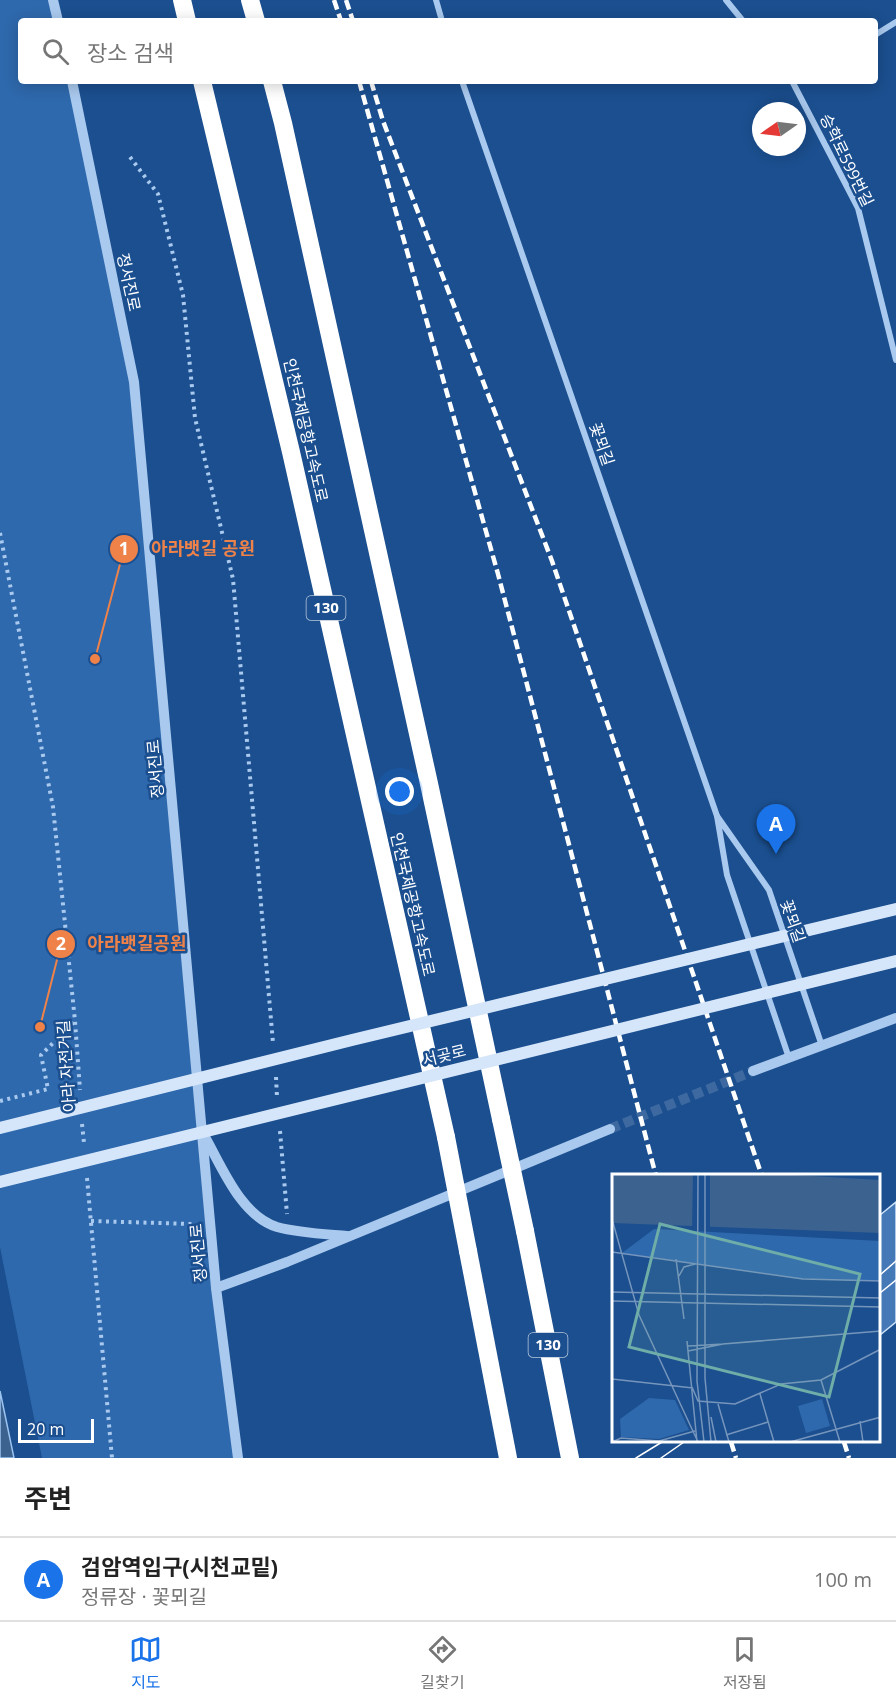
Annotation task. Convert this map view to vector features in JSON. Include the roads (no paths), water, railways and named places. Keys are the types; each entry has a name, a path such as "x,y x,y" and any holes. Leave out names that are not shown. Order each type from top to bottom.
{"highway":[{"path":"182,0 186,18"},
{"path":"250,0 255,18"},
{"name":"인천국제공항고속도로","path":"203,84 291,452 446,1137 508,1458"},
{"name":"130","path":"273,84 352,432 501,1119 570,1458"}],"main road":[{"path":"0,1128 352,1040 896,909"},
{"name":"서곶로","path":"0,1182 896,961"}],"street":[{"path":"53,0 57,18"},
{"path":"436,0 441,18"},
{"path":"726,0 741,18"},
{"path":"878,32 896,22"},
{"name":"정서진로","path":"73,84 134,382 204,1134 216,1288 238,1458"},
{"name":"꽃뫼길","path":"463,84 717,816 727,875 789,1058"},
{"name":"승학로599번길","path":"795,84 858,208 896,360"},
{"name":"꽃뫼길","path":"717,816 769,891 822,1046"},
{"path":"753,1071 896,1018"},
{"path":"216,1288 348,1237 610,1129"},
{"path":"204,1134 242,1202 257,1217 287,1229 348,1237"}],"tunnel":[{"path":"610,1129 753,1071"}],"tram line":[{"path":"881,1274 896,1261"},
{"path":"881,1292 896,1280"},
{"path":"636,1458 660,1443"},
{"path":"661,1458 683,1443"}],"railway":[{"path":"334,0 340,18"},
{"path":"346,0 352,18"},
{"path":"360,84 498,574 655,1174"},
{"path":"372,84 383,121 552,561 761,1174"},
{"path":"731,1443 736,1458"},
{"path":"844,1443 849,1458"}],"place":[{"name":"아라뱃길 공원","path":"95,659"},
{"name":"검암역입구(시천교밑)","path":"776,854"},
{"name":"아라뱃길공원","path":"40,1027"}]}
